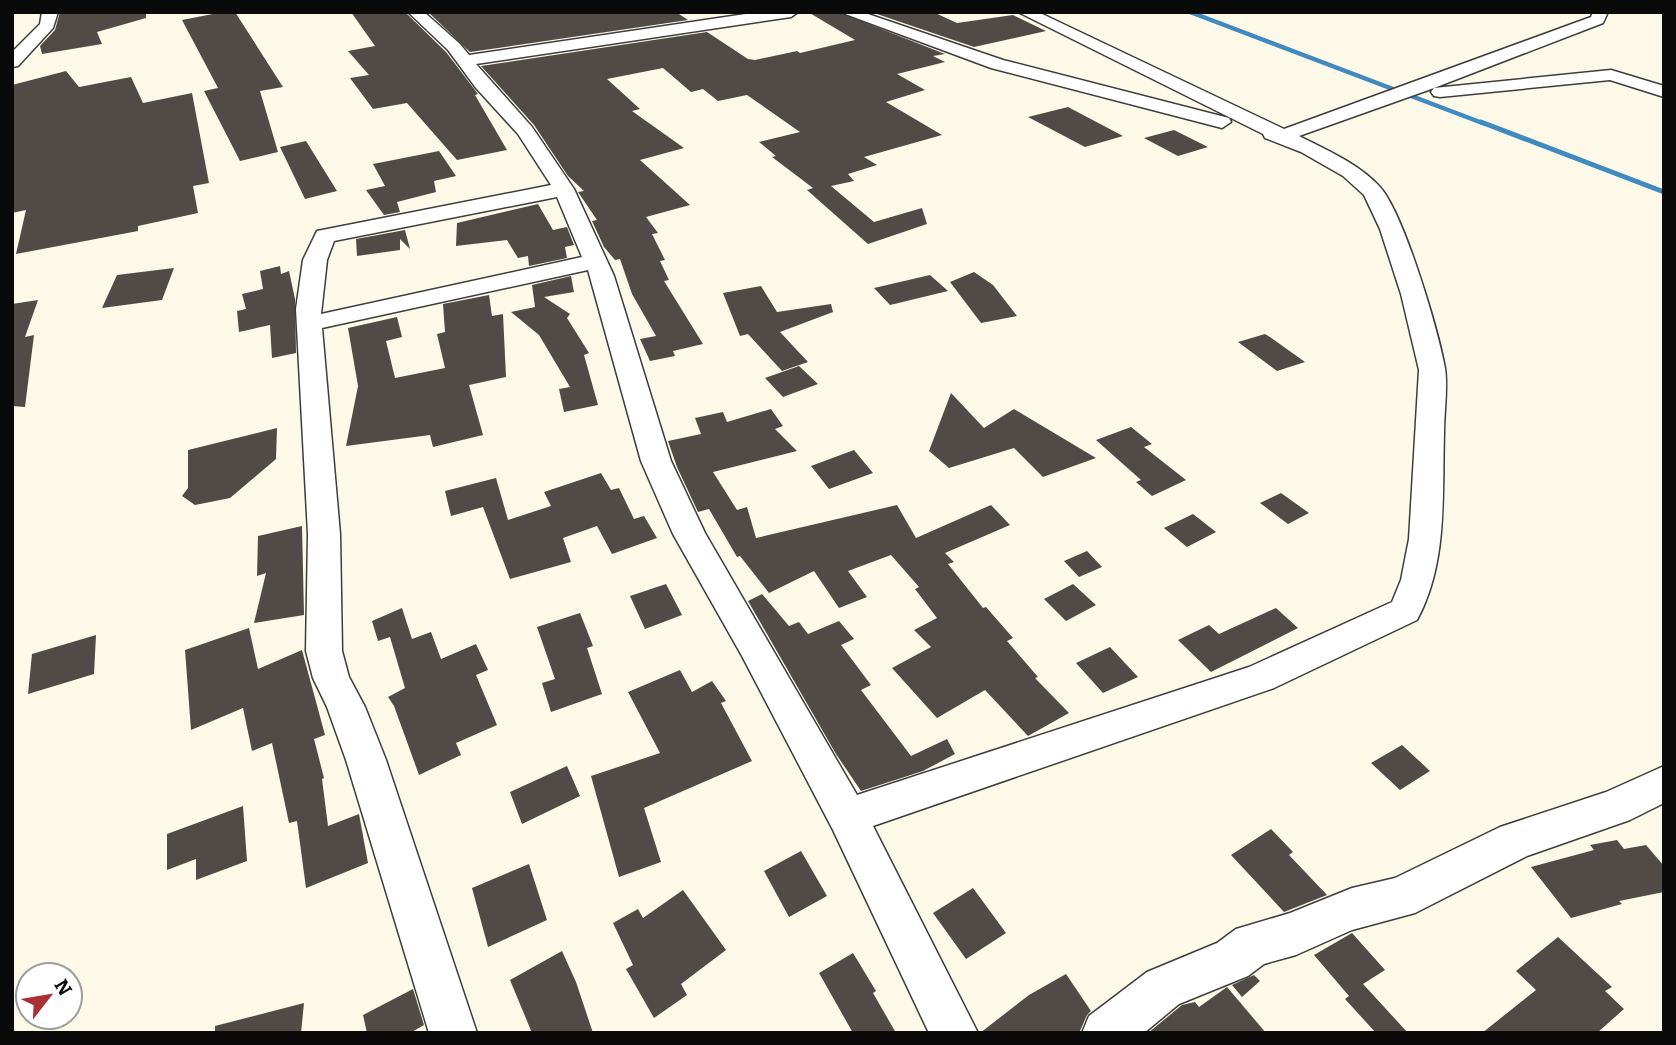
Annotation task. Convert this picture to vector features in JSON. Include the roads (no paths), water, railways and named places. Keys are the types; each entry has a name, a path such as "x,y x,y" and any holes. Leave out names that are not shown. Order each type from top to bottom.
{"street":[{"path":"12,62 47,25 50,12"},
{"path":"415,12 454,47 463,61 525,131 564,189 596,261 656,461 689,534 847,817 954,1033"},
{"path":"463,61 791,12"},
{"path":"847,12 997,64 1282,136 1400,95 1598,20 1601,12"},
{"path":"847,817 1261,678 1405,611 1418,580 1425,539 1432,370 1413,294 1391,229 1373,192 1350,172 1282,136 1025,12"},
{"path":"610,19 632,37"},
{"path":"1400,95 1611,75 1664,92"},
{"path":"453,1033 366,760 346,707 331,678 324,651 324,534 308,324 312,275 325,236 564,189"},
{"path":"308,324 596,261"},
{"path":"1106,1033 1163,988 1232,960 1252,945 1296,933 1352,909 1400,898 1515,841 1616,807 1664,783"}],"waterway":[{"path":"1190,12 1485,124"},
{"path":"1481,122 1664,192"}]}
